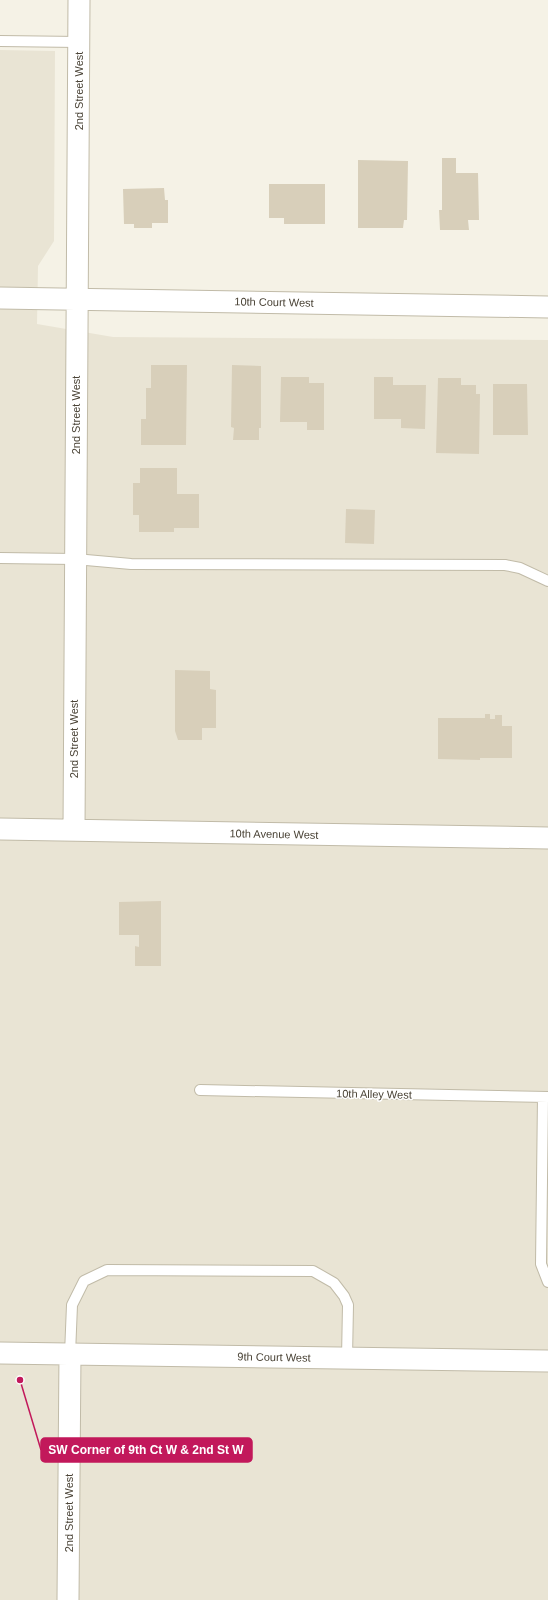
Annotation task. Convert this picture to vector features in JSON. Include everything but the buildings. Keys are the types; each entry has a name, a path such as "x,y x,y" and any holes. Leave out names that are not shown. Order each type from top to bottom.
{"street":[{"name":"2nd Street West","path":"74,830 79,0"},
{"name":"10th Court West","path":"0,298 548,307"},
{"name":"10th Avenue West","path":"0,829 548,838"},
{"name":"9th Court West","path":"0,1353 548,1361"},
{"name":"2nd Street West","path":"68,1600 70,1354"}],"lane":[{"path":"0,42 79,42"},
{"path":"0,558 75,559 131,564 505,565 520,568 548,580"},
{"name":"10th Alley West","path":"200,1090 546,1097"},
{"path":"546,1097 541,1264 548,1282"},
{"path":"70,1354 72,1305 84,1282 107,1270 313,1271 334,1283 344,1296 348,1305 347,1358"}],"shaded area":[{"path":"0,50 55,51 54,241 38,266 37,324 113,337 548,340 548,1600 0,1600"}],"place":[{"name":"SW Corner of 9th Ct W & 2nd St W","path":"20,1380"}]}
